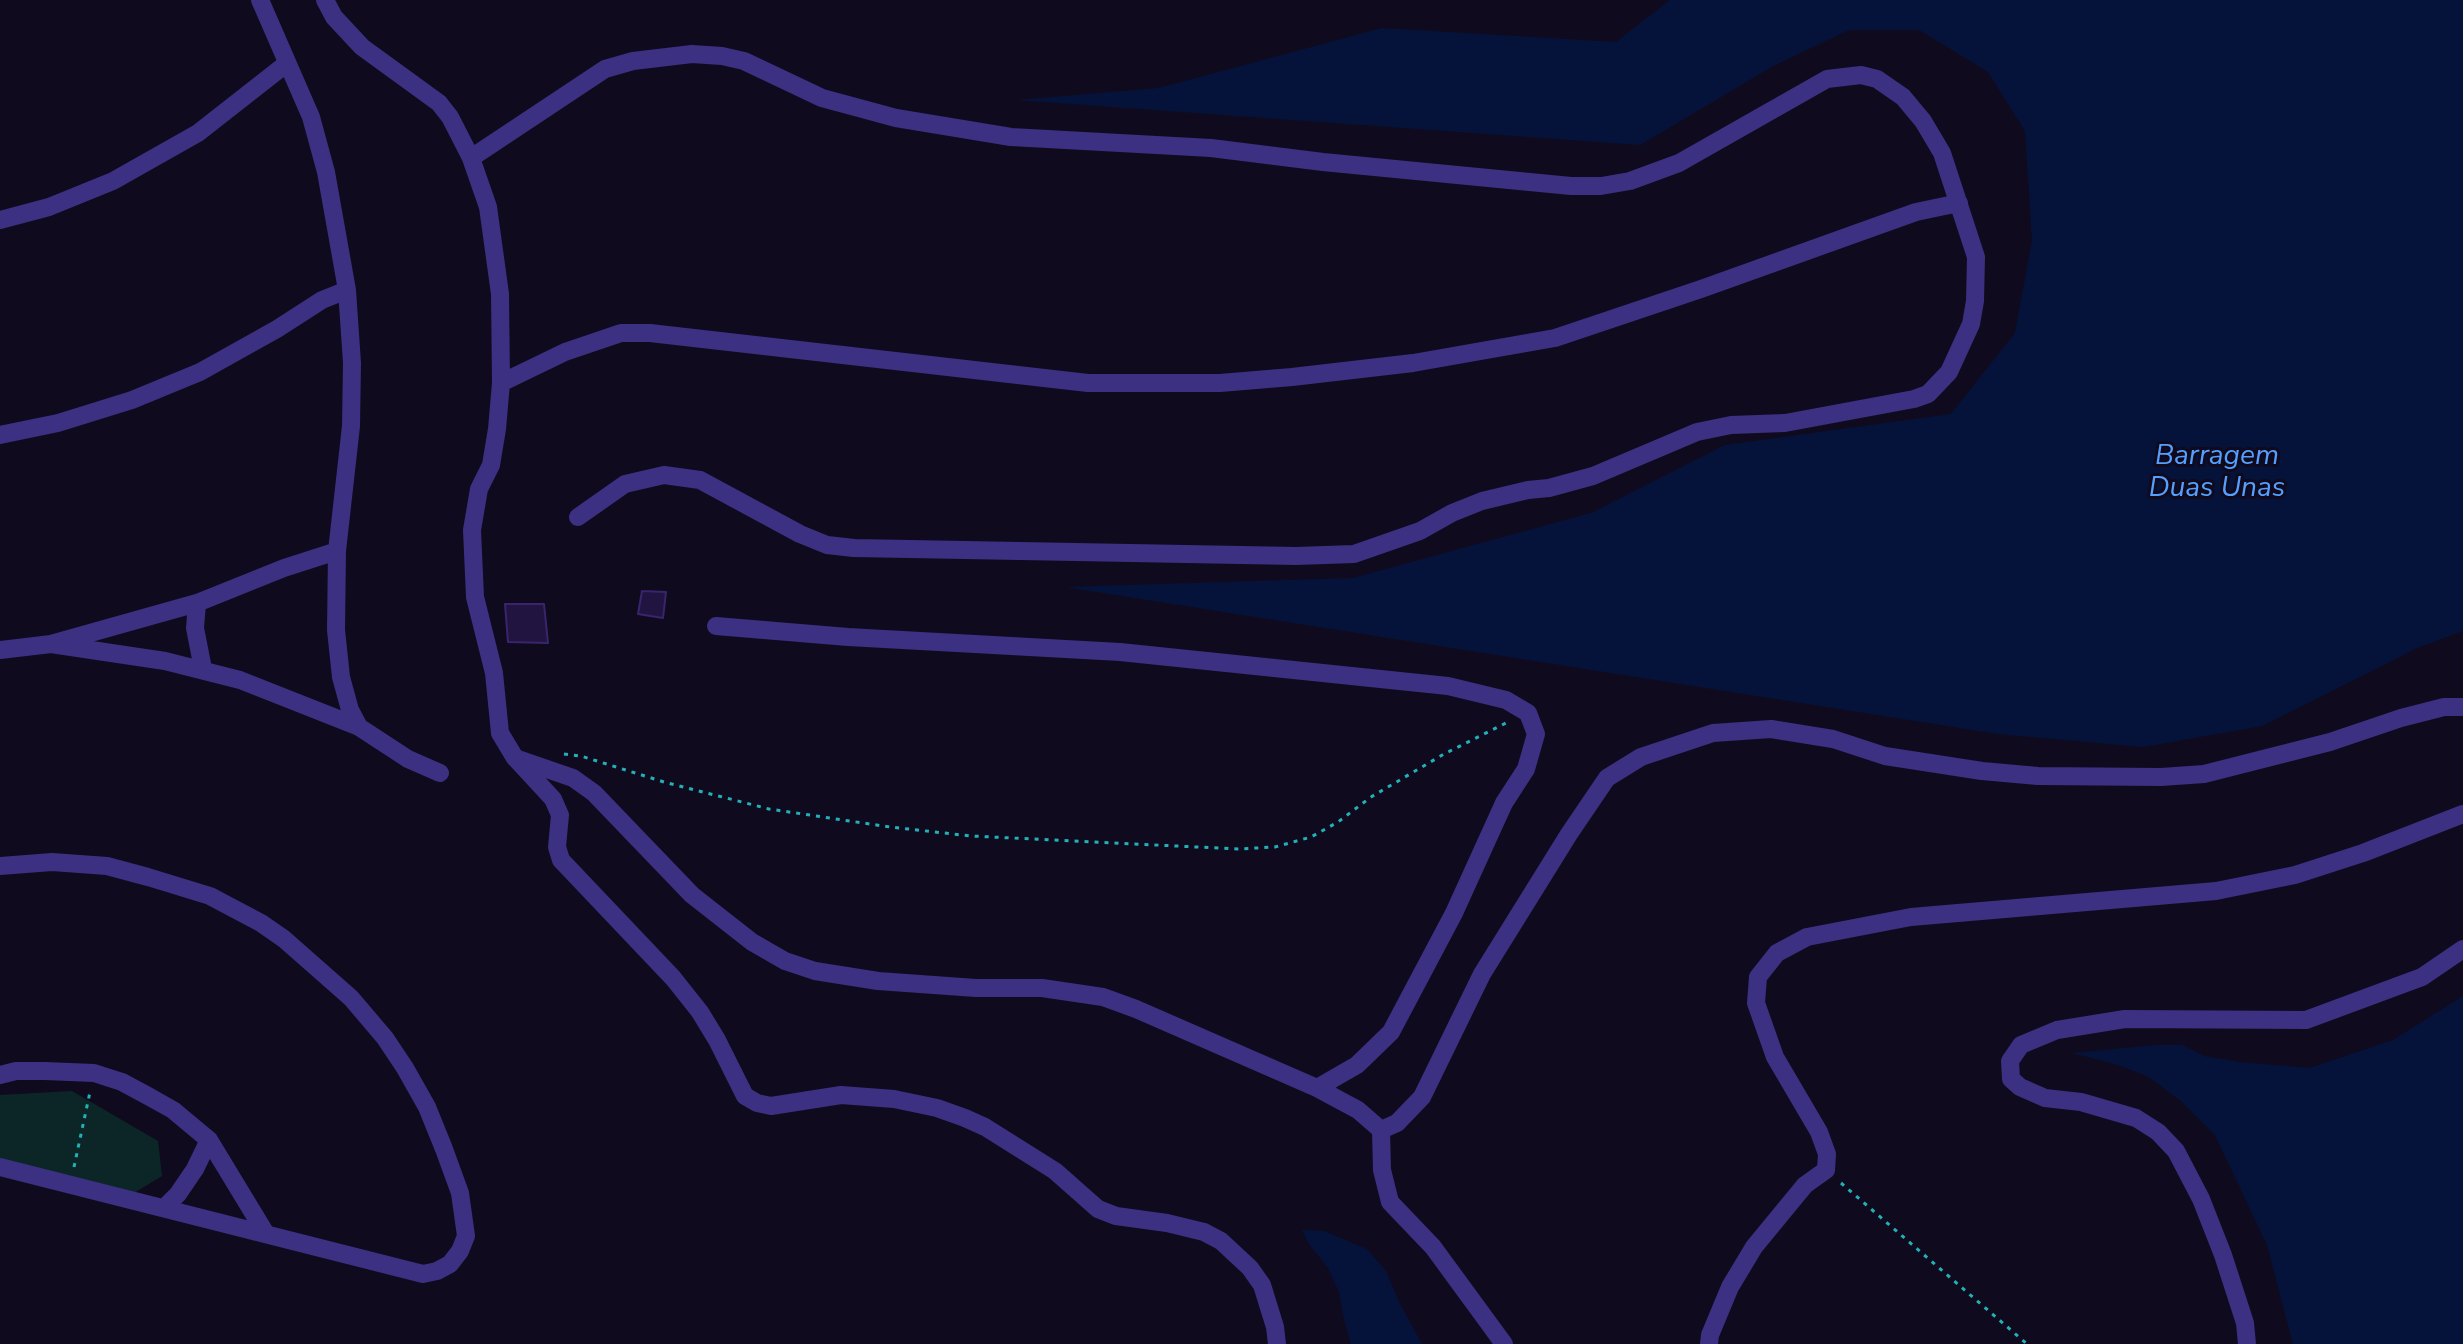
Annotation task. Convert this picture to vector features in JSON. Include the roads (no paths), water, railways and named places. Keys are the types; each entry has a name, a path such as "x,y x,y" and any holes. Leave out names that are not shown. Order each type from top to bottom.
{"street":[{"path":"260,0 311,117 331,200 347,290 352,363 351,426 337,551 336,630 341,677 350,710 359,727"},
{"path":"325,0 334,17 362,47 439,103 450,117 484,189 492,223 500,294 501,383 491,465 474,507 475,597 494,673 500,733 515,758 553,799 560,815 557,847 561,860 691,1001 717,1040 745,1096 771,1106 841,1095 894,1099 937,1108 985,1127 1055,1171 1098,1209 1116,1216 1152,1220 1204,1232 1221,1241 1242,1259 1262,1285 1277,1344"},
{"path":"471,158 605,69 633,61 692,54 744,61 822,98 896,118 1011,137 1211,148 1323,162 1571,186 1601,186 1630,181 1679,163 1827,79 1861,75 1877,79 1903,97 1923,121 1942,153 1976,257 1971,324 1949,372 1928,394 1785,423 1731,425 1697,432 1593,476 1482,501 1420,531 1354,554 1296,556 827,545 800,534 700,480 664,475 625,484 578,517"},
{"path":"0,220 49,207 113,181 198,133 286,64"},
{"path":"501,383 565,352 621,333 650,333 1088,383 1220,383 1413,363 1555,338 1916,212 1959,203"},
{"path":"0,435 132,400 186,377 277,329 322,300 347,290"},
{"path":"0,650 51,644 197,603 284,568 337,551"},
{"path":"197,603 195,628 203,669"},
{"path":"716,626 848,637 1120,652 1448,686 1506,700 1528,713 1536,734 1526,769 1504,803 1454,913 1391,1032 1357,1065 1317,1088"},
{"path":"51,644 126,654 203,669 240,680 359,727 408,759 440,773"},
{"path":"1381,1130 1397,1123 1422,1097 1482,974 1607,778 1641,757 1713,733 1771,729 1833,739 1885,756 1982,771 2038,776 2161,777 2204,774 2330,742 2444,707 2463,707"},
{"path":"515,758 573,778 594,793 692,895 752,942 785,961 815,971 878,981 976,988 1042,988 1103,997 1317,1088 1358,1110 1381,1130 1382,1170 1390,1202 1433,1247 1504,1344"},
{"path":"1709,1344 1730,1287 1754,1247 1805,1185 1826,1170 1827,1154 1819,1132 1775,1057 1756,1003 1758,977 1777,953 1807,937 1911,917 2216,891 2295,875 2363,853 2463,814"},
{"path":"0,866 52,862 107,866 210,896 284,939 351,998 385,1038 427,1107 450,1163 460,1193 466,1236 450,1264 423,1274 0,1167"},
{"path":"2247,1344 2245,1323 2223,1255 2201,1199 2176,1151 2158,1132 2136,1118 2081,1102 2045,1098 2020,1087 2011,1079 2010,1061 2021,1045 2057,1030 2125,1019 2306,1020 2422,977 2463,949"},
{"path":"0,1075 16,1071 94,1073 122,1082 173,1110 209,1140 266,1234"},
{"path":"165,1207 195,1169 209,1140"}],"water":[{"name":"Barragem Duas Unas","path":"1670,0 2463,0 2463,631 2417,648 2262,726 2143,747 1998,734 1065,587 1353,578 1591,513 1725,445 1951,414 2015,333 2032,240 2025,131 1988,72 1919,30 1849,30 1775,65 1640,145 1016,100 1159,88 1382,28 1616,42"},
{"path":"2463,996 2463,1344 2293,1344 2267,1245 2215,1135 2182,1102 2149,1077 2072,1053 2182,1045 2204,1056 2310,1068 2393,1040"},
{"path":"1302,1230 1324,1231 1367,1249 1386,1271 1422,1344 1351,1344 1339,1292 1328,1268"}]}
